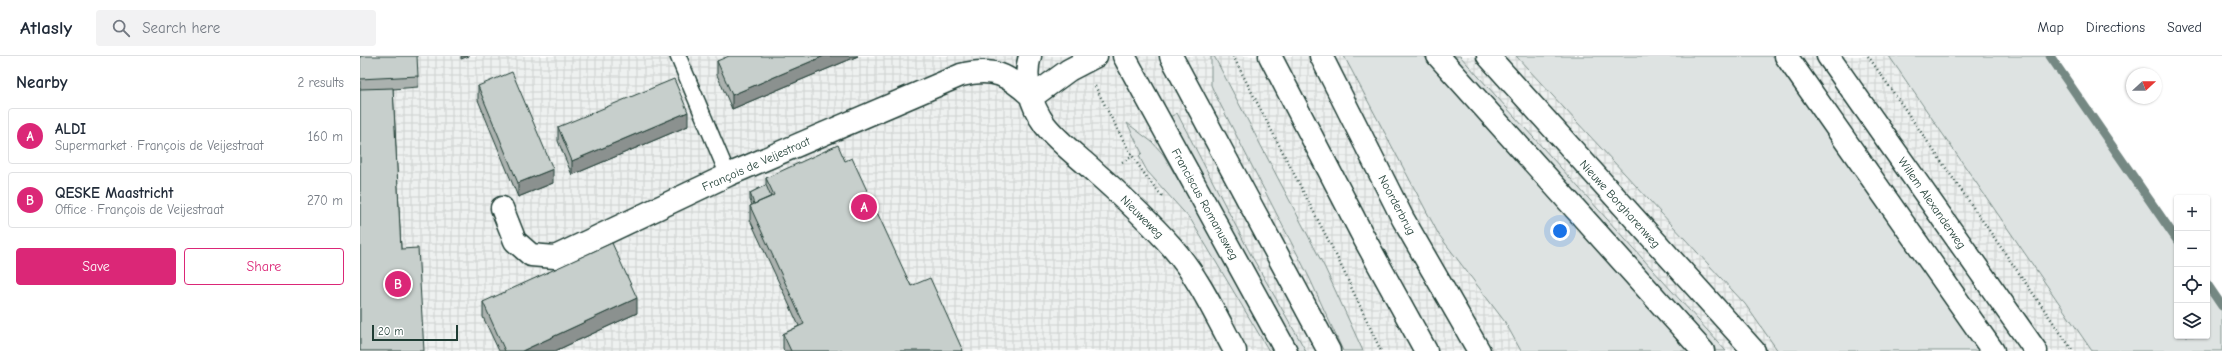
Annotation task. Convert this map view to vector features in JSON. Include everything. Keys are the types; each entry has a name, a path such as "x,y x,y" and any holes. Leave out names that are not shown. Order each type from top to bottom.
{"street":[{"name":"Nieuweweg","path":"1030,56 1027,74 1032,97 1041,117 1054,135 1128,202 1185,264 1197,281 1235,351"},
{"name":"Franciscus Romanusweg","path":"1124,56 1286,351"},
{"path":"1171,56 1329,351"},
{"path":"1270,56 1365,240 1426,351"},
{"name":"Noorderbrug","path":"1321,56 1402,219 1479,351"},
{"path":"1438,56 1703,351"},
{"name":"Nieuwe Borgharenweg","path":"1488,56 1754,351"},
{"path":"1786,56 1993,351"},
{"name":"Willem Alexanderweg","path":"1828,56 2036,351"},
{"path":"1032,97 1089,59"},
{"name":"François de Veijestraat","path":"502,208 515,241 530,255 555,258 728,175 961,75 981,72 1003,75 1014,80 1032,97"}],"lane":[{"path":"678,56 728,175"}],"path":[{"path":"1233,56 1336,257 1381,351"},
{"path":"1868,56 2073,351"},
{"path":"1089,59 1132,157"}],"shaded area":[{"path":"360,56 2050,56 2174,236 2174,339 2210,339 2210,288 2222,306 2222,351 360,351"},
{"path":"1211,56 1214,56 1325,268 1363,351 1343,351 1309,277 1215,94 1211,85"},
{"path":"1344,56 1424,56 1690,351 1521,351 1505,322 1439,235"},
{"path":"1445,56 1460,56 1726,351 1714,351"},
{"path":"1516,56 1775,56 1980,351 1778,351 1745,304"},
{"path":"1889,56 2050,56 2174,236 2174,339 2210,339 2210,288 2222,306 2222,351 2092,351"},
{"path":"1177,113 1251,255 1306,351 1296,351 1226,228 1170,117"},
{"path":"1127,123 1152,142 1163,154 1278,351 1269,351 1191,220 1147,171 1139,156 1142,153"}],"building":[{"path":"360,56 417,56 418,76 360,79"},
{"path":"729,56 824,56 732,95 717,61"},
{"path":"512,72 553,169 518,183 478,86"},
{"path":"674,79 688,112 572,161 558,127"},
{"path":"393,88 401,249 418,248 424,351 360,351 360,89"},
{"path":"838,145 845,161 852,158 911,286 930,278 963,351 791,351 783,334 804,324 750,206 774,195 766,178"},
{"path":"766,185 771,197 754,204 750,193"},
{"path":"612,243 637,298 522,351 505,351 483,302"}],"waterway":[{"path":"2050,56 2174,236"},
{"path":"2210,288 2222,306"}],"place":[{"name":"ALDI","path":"864,207"},
{"name":"QESKE Maastricht","path":"398,284"}]}
